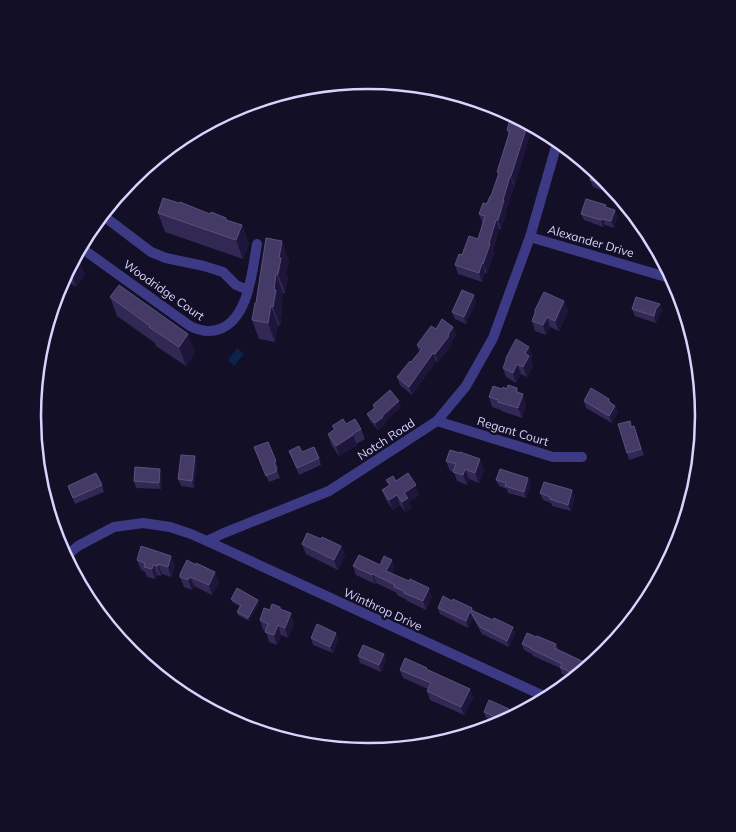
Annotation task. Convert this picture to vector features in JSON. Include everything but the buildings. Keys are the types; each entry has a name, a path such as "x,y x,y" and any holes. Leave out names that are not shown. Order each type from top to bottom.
{"street":[{"name":"Notch Road","path":"207,541 329,492 437,421 466,386 493,338 530,237 556,148"},
{"name":"Woodridge Court","path":"108,218 152,252 166,258 223,272 236,284 248,290"},
{"name":"Alexander Drive","path":"530,237 663,276"},
{"name":"Woodridge Court","path":"86,251 190,326 201,331 224,328 238,315 248,290 257,244"},
{"name":"Regant Court","path":"437,421 553,457 582,456"},
{"path":"71,552 78,546 114,527 143,523 170,528 207,541"},
{"name":"Winthrop Drive","path":"207,541 539,694"}],"water":[{"path":"237,348 244,354 234,366 228,360"}]}
